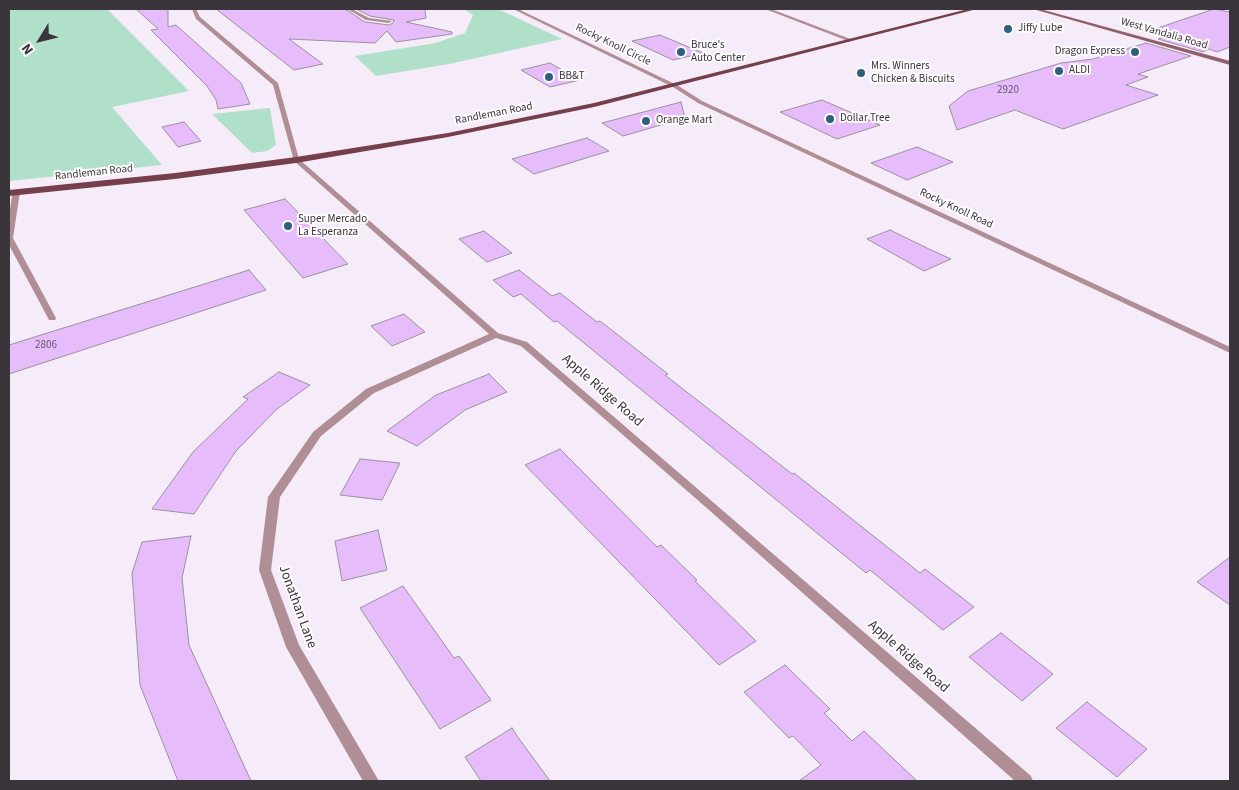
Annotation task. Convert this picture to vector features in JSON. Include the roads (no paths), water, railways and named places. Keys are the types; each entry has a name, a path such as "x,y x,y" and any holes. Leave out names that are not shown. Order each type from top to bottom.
{"main road":[{"name":"Randleman Road","path":"12,193 175,176 296,160 448,135 675,86 974,9"},
{"name":"West Vandalia Road","path":"1035,9 1230,63"}],"street":[{"path":"194,9 198,18 276,84 296,160"},
{"path":"349,9 368,19 389,21"},
{"name":"Rocky Knoll Circle","path":"515,9 675,86"},
{"path":"767,9 850,40"},
{"name":"Rocky Knoll Road","path":"675,86 700,102 1230,350"},
{"name":"Apple Ridge Road","path":"296,160 495,335 524,344 706,500 1026,781"},
{"path":"12,193 9,238 52,318"},
{"name":"Jonathan Lane","path":"371,781 293,647 266,570 274,497 317,434 370,391 495,335"}],"place":[{"name":"Jiffy Lube","path":"1008,29"},
{"name":"Bruce's Auto Center","path":"681,52"},
{"name":"Dragon Express","path":"1135,52"},
{"name":"ALDI","path":"1059,71"},
{"name":"Mrs. Winners Chicken & Biscuits","path":"861,73"},
{"name":"BB&T","path":"549,77"},
{"name":"Dollar Tree","path":"830,119"},
{"name":"Orange Mart","path":"646,121"},
{"name":"Super Mercado La Esperanza","path":"288,226"}]}
